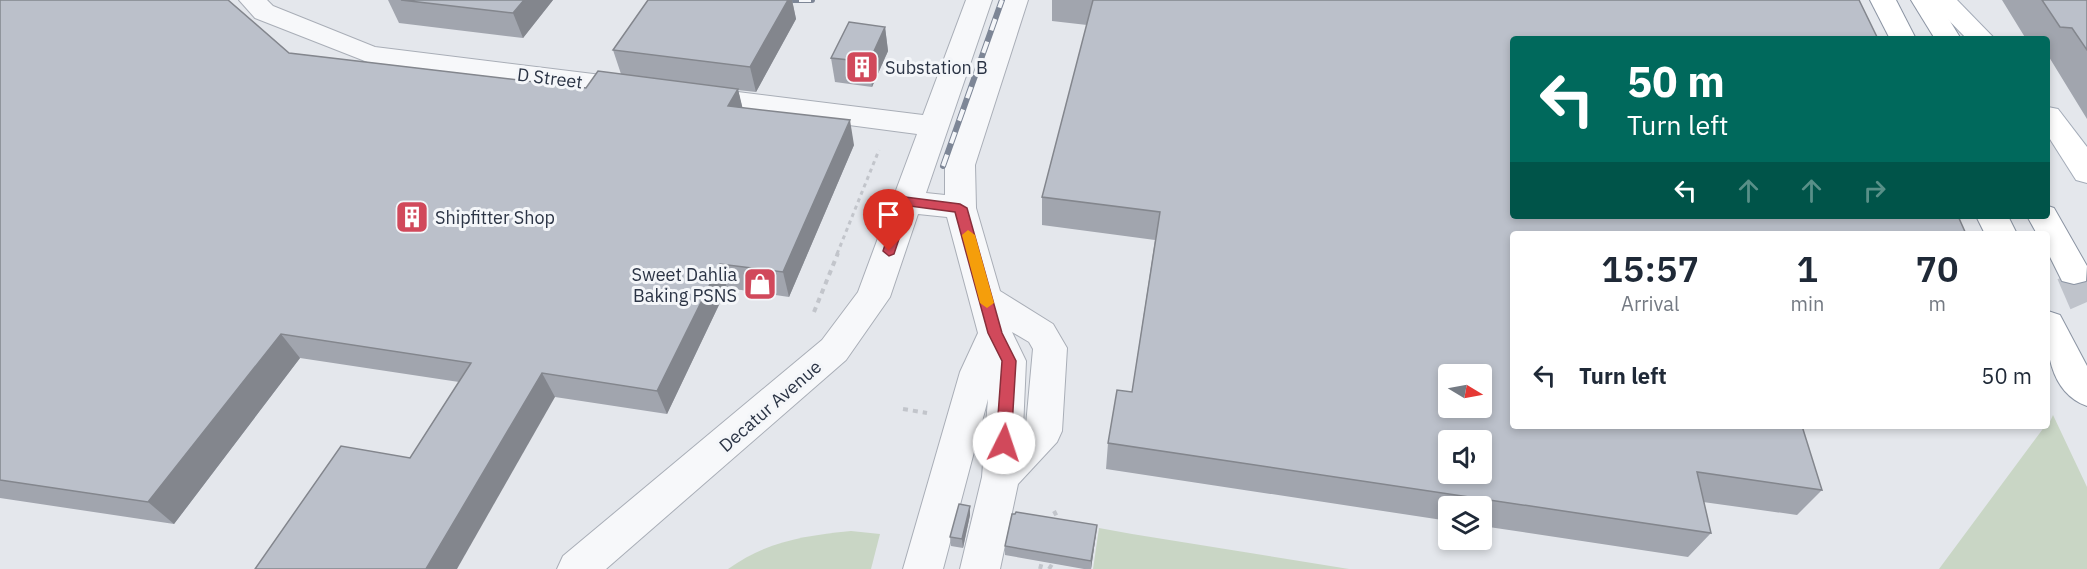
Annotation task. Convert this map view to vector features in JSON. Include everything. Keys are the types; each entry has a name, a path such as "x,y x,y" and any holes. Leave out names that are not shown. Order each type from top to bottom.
{"main road":[{"path":"1883,0 1901,36"},
{"path":"1924,0 1946,36"},
{"path":"1942,0 1979,36"},
{"path":"2050,119 2087,172"},
{"path":"2045,219 2074,272"},
{"path":"2050,328 2077,381 2087,392"}],"street":[{"name":"D Street","path":"252,0 264,12 370,55 920,124"},
{"name":"Decatur Avenue","path":"577,569 834,350 873,297 905,201 920,124 979,0"},
{"path":"980,569 1001,477 1009,361 991,316 960,208 960,165 1015,0"},
{"path":"905,201 960,208"},
{"path":"923,569 978,372 991,316"}],"path":[{"path":"810,322 882,142 920,124"},
{"path":"903,409 915,411"},
{"path":"1056,532 1054,511 1063,529"},
{"path":"1040,569 1044,552"},
{"path":"1049,569 1059,554"}],"green space":[{"path":"2053,415 2087,487 2087,569 1939,569 2043,429 2050,429"},
{"path":"1099,528 1132,534 1349,569 1093,569"},
{"path":"851,531 880,534 871,569 728,569 757,552 786,541"}],"building":[{"name":"Shipfitter Shop","path":"0,0 228,0 289,53 586,88 598,71 738,89 728,106 850,120 783,272 720,264 657,391 542,373 426,569 255,569 341,446 410,458 471,363 281,334 148,502 0,480"},
{"path":"401,0 524,0 513,13"},
{"path":"648,0 788,0 750,67 613,50"},
{"path":"1093,0 1859,0 1877,36 1510,36 1510,219 1959,219 1965,231 1510,231 1510,429 1803,429 1822,490 1697,472 1711,533 1492,500 1492,496 1463,496 1108,443 1117,390 1132,392 1160,212 1042,197"},
{"path":"2042,0 2087,0 2087,50 2072,28 2060,27"},
{"path":"849,22 885,27 869,62 831,58"},
{"path":"959,504 970,506 962,539 950,537"},
{"path":"1016,512 1097,525 1091,561 1005,546 1012,514"}],"tunnel":[{"path":"2074,272 2087,302"}],"railway":[{"path":"751,0 812,0"},
{"path":"943,166 1002,0"}],"slow traffic":[{"path":"968,235 987,303"}],"place":[{"name":"Substation B","path":"862,67"},
{"name":"Shipfitter Shop","path":"412,217"},
{"name":"Sweet Dahlia Baking PSNS","path":"760,284"}],"route":[{"path":"889,251 905,201 960,208 995,333 1009,361 1004,443"}]}
